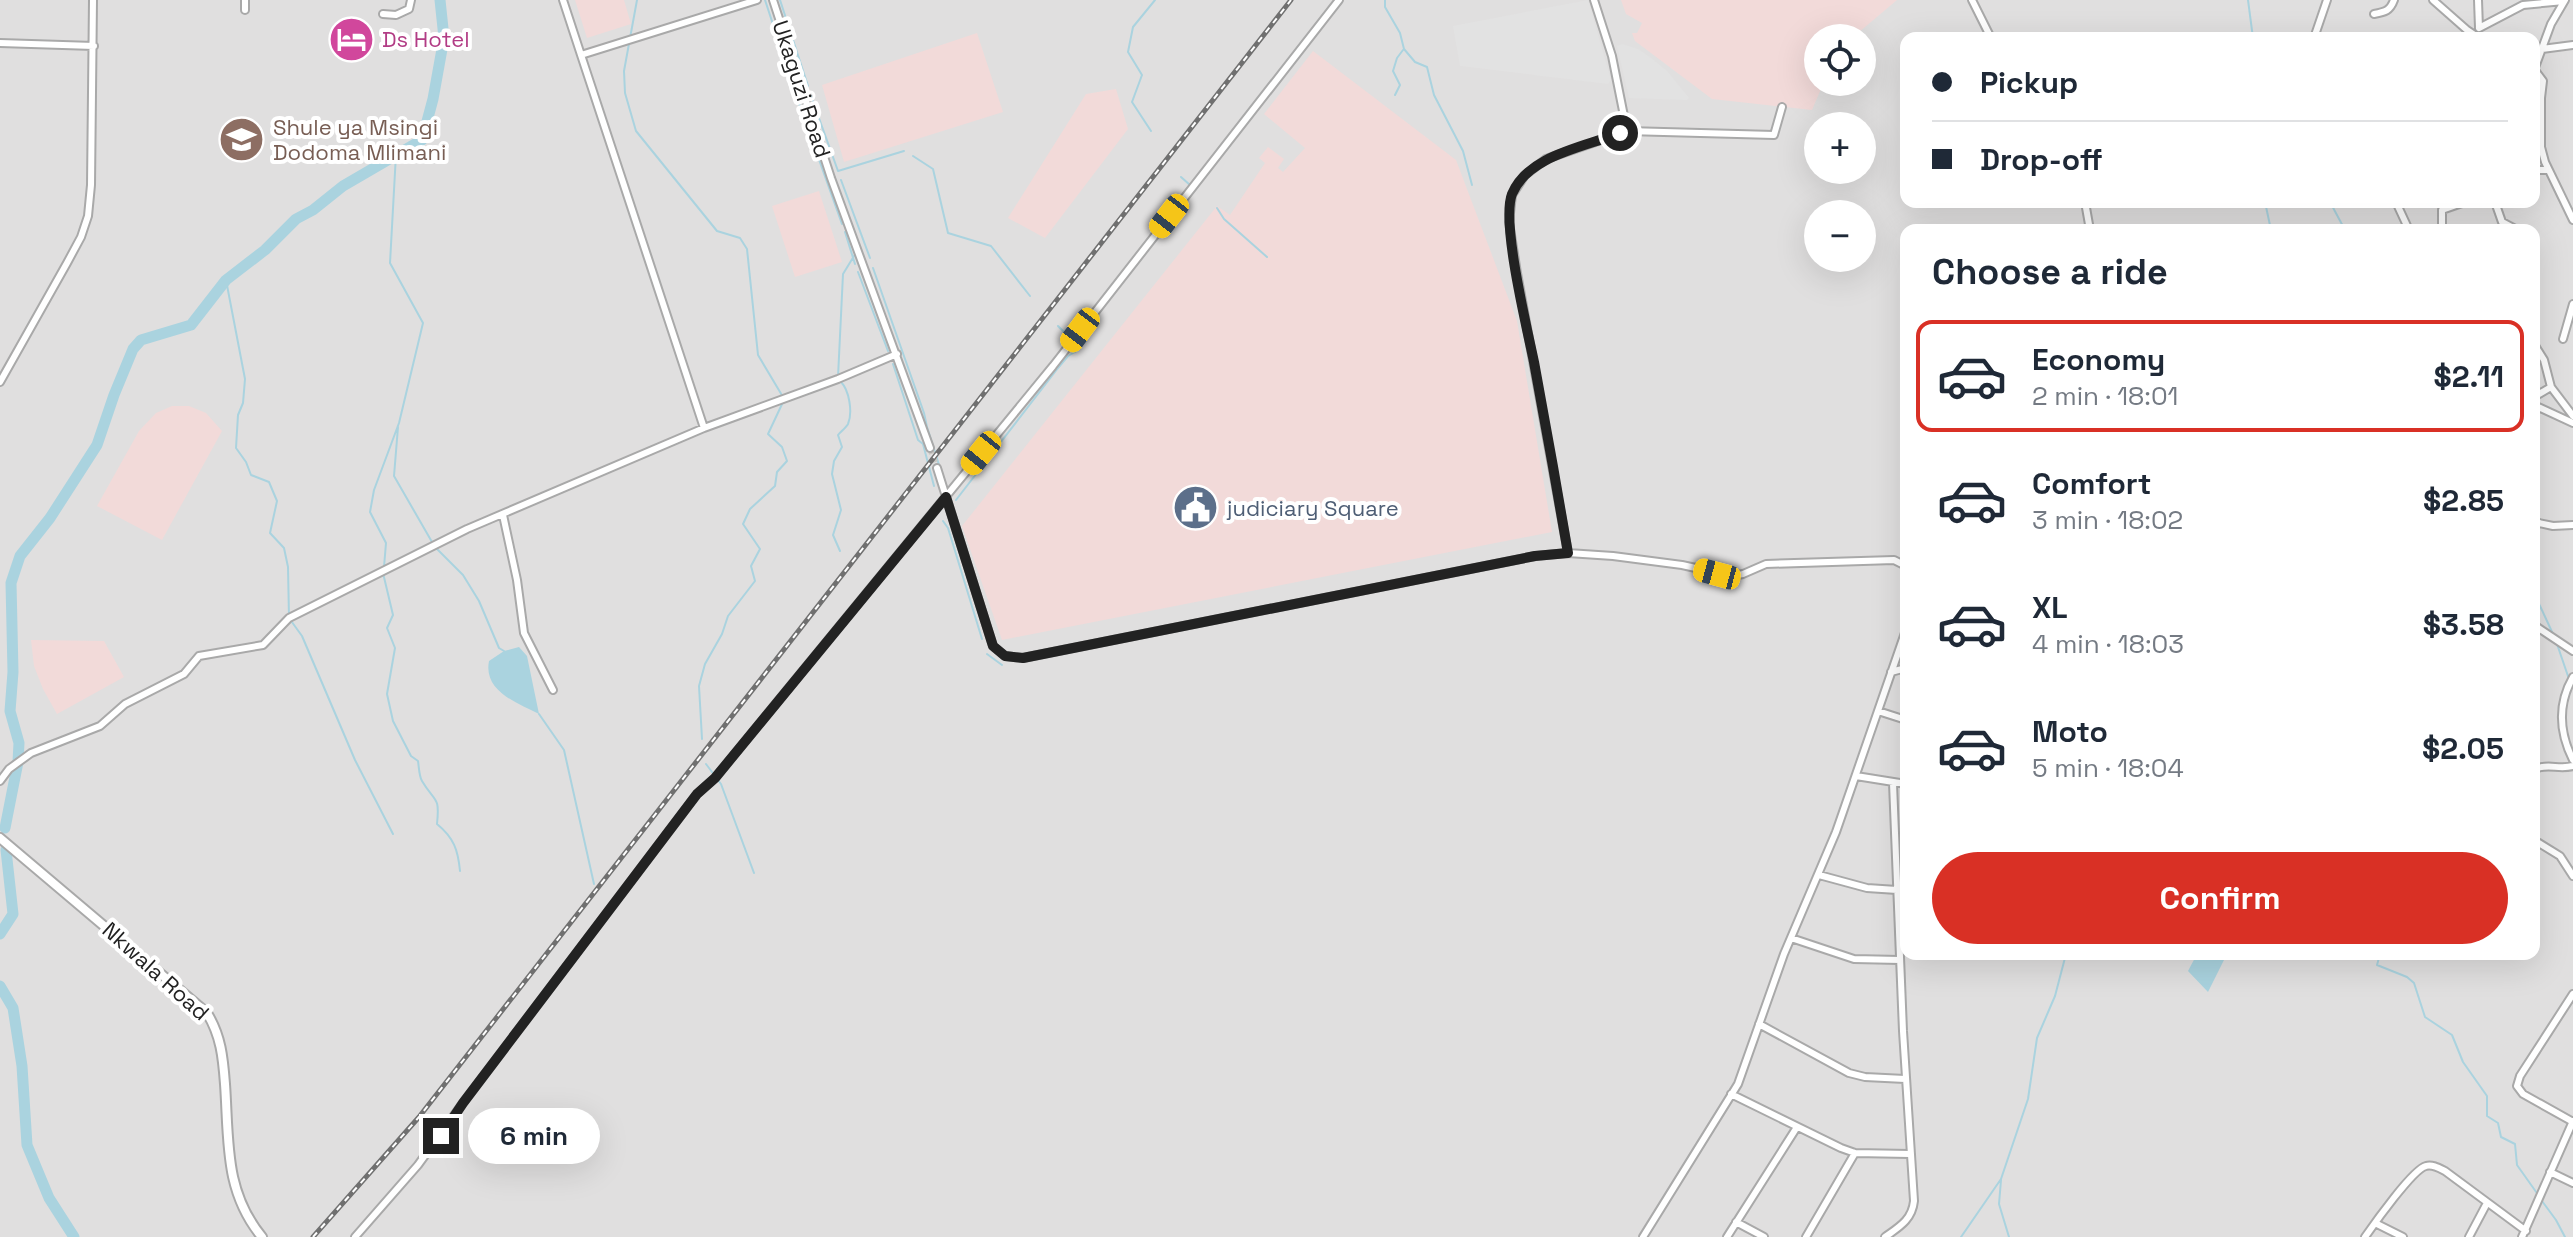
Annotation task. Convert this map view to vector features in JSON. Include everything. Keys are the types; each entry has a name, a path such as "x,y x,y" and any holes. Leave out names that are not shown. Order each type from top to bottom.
{"street":[{"path":"0,382 81,237 88,216 93,0"},
{"path":"245,0 245,10"},
{"path":"383,14 396,15 409,9 411,0"},
{"path":"563,0 704,428"},
{"path":"581,55 757,0"},
{"name":"Ukaguzi Road","path":"773,0 831,178 930,448"},
{"path":"355,1237 441,1136 697,794 715,778 1053,366 1339,0"},
{"path":"1594,0 1610,46 1627,131"},
{"path":"1972,0 1988,32"},
{"path":"2316,32 2327,0"},
{"path":"2374,14 2386,12 2394,0"},
{"path":"2433,0 2466,32"},
{"path":"2478,0 2479,32"},
{"path":"2479,28 2523,5 2565,1"},
{"path":"2540,54 2551,24 2565,1"},
{"path":"0,43 94,46"},
{"path":"2542,49 2573,45"},
{"path":"2540,77 2543,81 2541,138 2548,170 2573,220"},
{"path":"1568,553 1509,222 1512,195 1525,175 1546,159 1627,131 1774,135 1782,107"},
{"path":"2540,170 2548,170"},
{"path":"2442,224 2442,210 2448,208"},
{"path":"2563,339 2573,304"},
{"path":"0,781 9,769 31,753 100,726 125,704 184,674 199,656 263,645 289,618 467,529 704,428 897,354"},
{"path":"2540,354 2551,387 2573,416"},
{"path":"2540,393 2551,387"},
{"path":"2540,408 2573,423"},
{"path":"937,468 993,646 1005,656 1023,658 1535,556 1568,553 1613,556 1682,565 1732,576 1766,564 1894,560 1900,563"},
{"path":"503,515 524,633 553,690"},
{"path":"2540,523 2573,525"},
{"path":"2540,629 2573,651"},
{"path":"1643,1237 1731,1094 1752,1048 1791,938 1819,875 1856,776 1900,647"},
{"path":"1891,672 1900,670"},
{"path":"2540,768 2573,763 2561,725 2562,704 2573,677"},
{"path":"1878,711 1900,718"},
{"path":"1856,776 1900,784"},
{"path":"1885,1237 1908,1219 1913,1210 1893,783"},
{"name":"Nkwala Road","path":"0,838 192,997 207,1013 220,1038 231,1169 236,1193 262,1237"},
{"path":"2540,843 2558,853 2573,876"},
{"path":"1819,875 1867,888 1897,890"},
{"path":"1791,938 1854,959 1900,960"},
{"path":"2365,1237 2410,1180 2426,1166 2445,1171 2524,1234 2573,1122 2523,1094 2517,1086 2520,1076 2573,994"},
{"path":"1759,1024 1849,1073 1905,1079"},
{"path":"1731,1094 1855,1153 1910,1154"},
{"path":"1727,1237 1797,1127"},
{"path":"1806,1237 1855,1153"},
{"path":"2550,1172 2573,1183"},
{"path":"2469,1237 2487,1203"},
{"path":"1736,1222 1764,1237"},
{"path":"2375,1223 2403,1237"}],"shaded area":[{"path":"0,0 2573,0 2573,1237 0,1237"},
{"path":"575,0 624,0 631,24 587,38"},
{"path":"1588,0 1611,80 1608,84 1460,66 1453,26"},
{"path":"1621,0 1897,0 1869,24 1804,24 1804,96 1818,96 1812,110 1712,99 1635,41 1632,33 1637,33 1642,23 1626,14"},
{"path":"977,33 1003,112 844,162 822,85"},
{"path":"1622,44 1638,49 1651,58 1667,71 1689,98 1629,98 1617,46"},
{"path":"1313,51 1456,160 1517,321 1552,532 1002,640 962,526 1217,206 1230,215 1265,163 1259,158 1268,147 1284,159 1278,168 1283,172 1305,148 1264,114"},
{"path":"1116,89 1128,129 1045,238 1008,218 1086,94"},
{"path":"819,191 842,262 795,277 772,206"},
{"path":"172,406 189,406 206,413 222,431 162,540 97,506 139,431 156,413"},
{"path":"31,640 104,641 124,677 57,714 34,666"}],"water":[{"path":"519,647 527,656 539,714 504,695 491,680 489,661 504,651"},
{"path":"2194,960 2224,960 2208,992 2188,971"}],"waterway":[{"path":"5,828 18,762 19,743 10,711 13,672 11,583 20,556 50,518 97,445 133,349 141,340 191,325 226,280 265,250 296,219 313,210 343,186 422,140 444,38 440,0"},
{"path":"637,0 624,71 625,93 636,131 717,231 740,238 747,249 758,355 783,397"},
{"path":"765,0 790,76"},
{"path":"780,0 808,86"},
{"path":"1151,131 1132,102 1142,75 1128,52 1133,27 1155,0"},
{"path":"1385,0 1385,7 1400,33 1404,49 1415,62 1427,67 1434,95 1463,151 1472,185"},
{"path":"2248,0 2252,32"},
{"path":"1395,95 1400,85 1393,71 1403,50"},
{"path":"792,84 842,224"},
{"path":"811,96 838,171 904,151"},
{"path":"384,567 386,543 370,512 374,490 399,423 423,323 390,263 396,154"},
{"path":"913,156 933,169 948,233 991,246 1030,296"},
{"path":"1181,177 1190,185"},
{"path":"841,180 870,258"},
{"path":"1217,208 1224,219 1267,257"},
{"path":"2266,208 2270,224"},
{"path":"2333,208 2342,224"},
{"path":"845,232 855,264"},
{"path":"838,377 843,274 854,256"},
{"path":"873,268 940,468"},
{"path":"858,272 888,351"},
{"path":"226,280 245,379 236,448 251,475 269,482 277,501 270,533 284,548 288,567 289,618 302,636 355,760 393,834"},
{"path":"1058,326 1064,332"},
{"path":"956,500 1058,368 1068,356 1080,349"},
{"path":"893,364 918,440 923,444 934,486"},
{"path":"840,551 833,535 841,510 832,474 834,461 842,447 838,435 848,424 850,414 848,396 841,382"},
{"path":"702,739 699,686 705,664 728,616 755,581 751,566 760,549 743,524 750,509 775,486 777,472 787,461 782,447 768,434 783,402"},
{"path":"398,427 394,476 432,542"},
{"path":"943,521 948,528 982,639"},
{"path":"435,547 463,575 479,601 499,648 504,651"},
{"path":"383,573 393,615 387,628 395,648 387,694 393,721 411,756 418,761 421,779 436,800 437,824 454,845 460,871"},
{"path":"2540,606 2553,634"},
{"path":"2557,644 2569,679"},
{"path":"987,654 1002,665"},
{"path":"539,714 564,750 594,884"},
{"path":"706,764 721,784 754,873"},
{"path":"0,934 13,914 6,850"},
{"path":"1961,1237 2001,1179 2028,1099 2037,1038 2055,996 2064,960"},
{"path":"2378,960 2377,965 2414,983 2425,1017 2452,1035 2463,1062 2487,1096 2487,1116 2498,1123 2501,1137 2515,1144 2517,1165 2539,1196"},
{"path":"0,986 13,1008 22,1066 27,1145 49,1198 74,1237"},
{"path":"2001,1180 1999,1204 2009,1237"},
{"path":"2542,1201 2565,1237"}],"tunnel":[{"path":"930,448 937,468"}],"railway":[{"path":"313,1237 419,1117 1291,0"}],"place":[{"name":"Ds Hotel","path":"351,39"},
{"name":"Shule ya Msingi Dodoma Mlimani","path":"242,140"},
{"name":"judiciary Square","path":"1196,508"}],"route":[{"path":"441,1136 697,794 715,778 946,497 993,646 1005,656 1023,658 1535,556 1568,553 1509,222 1512,195 1525,175 1546,159 1620,133"}]}
